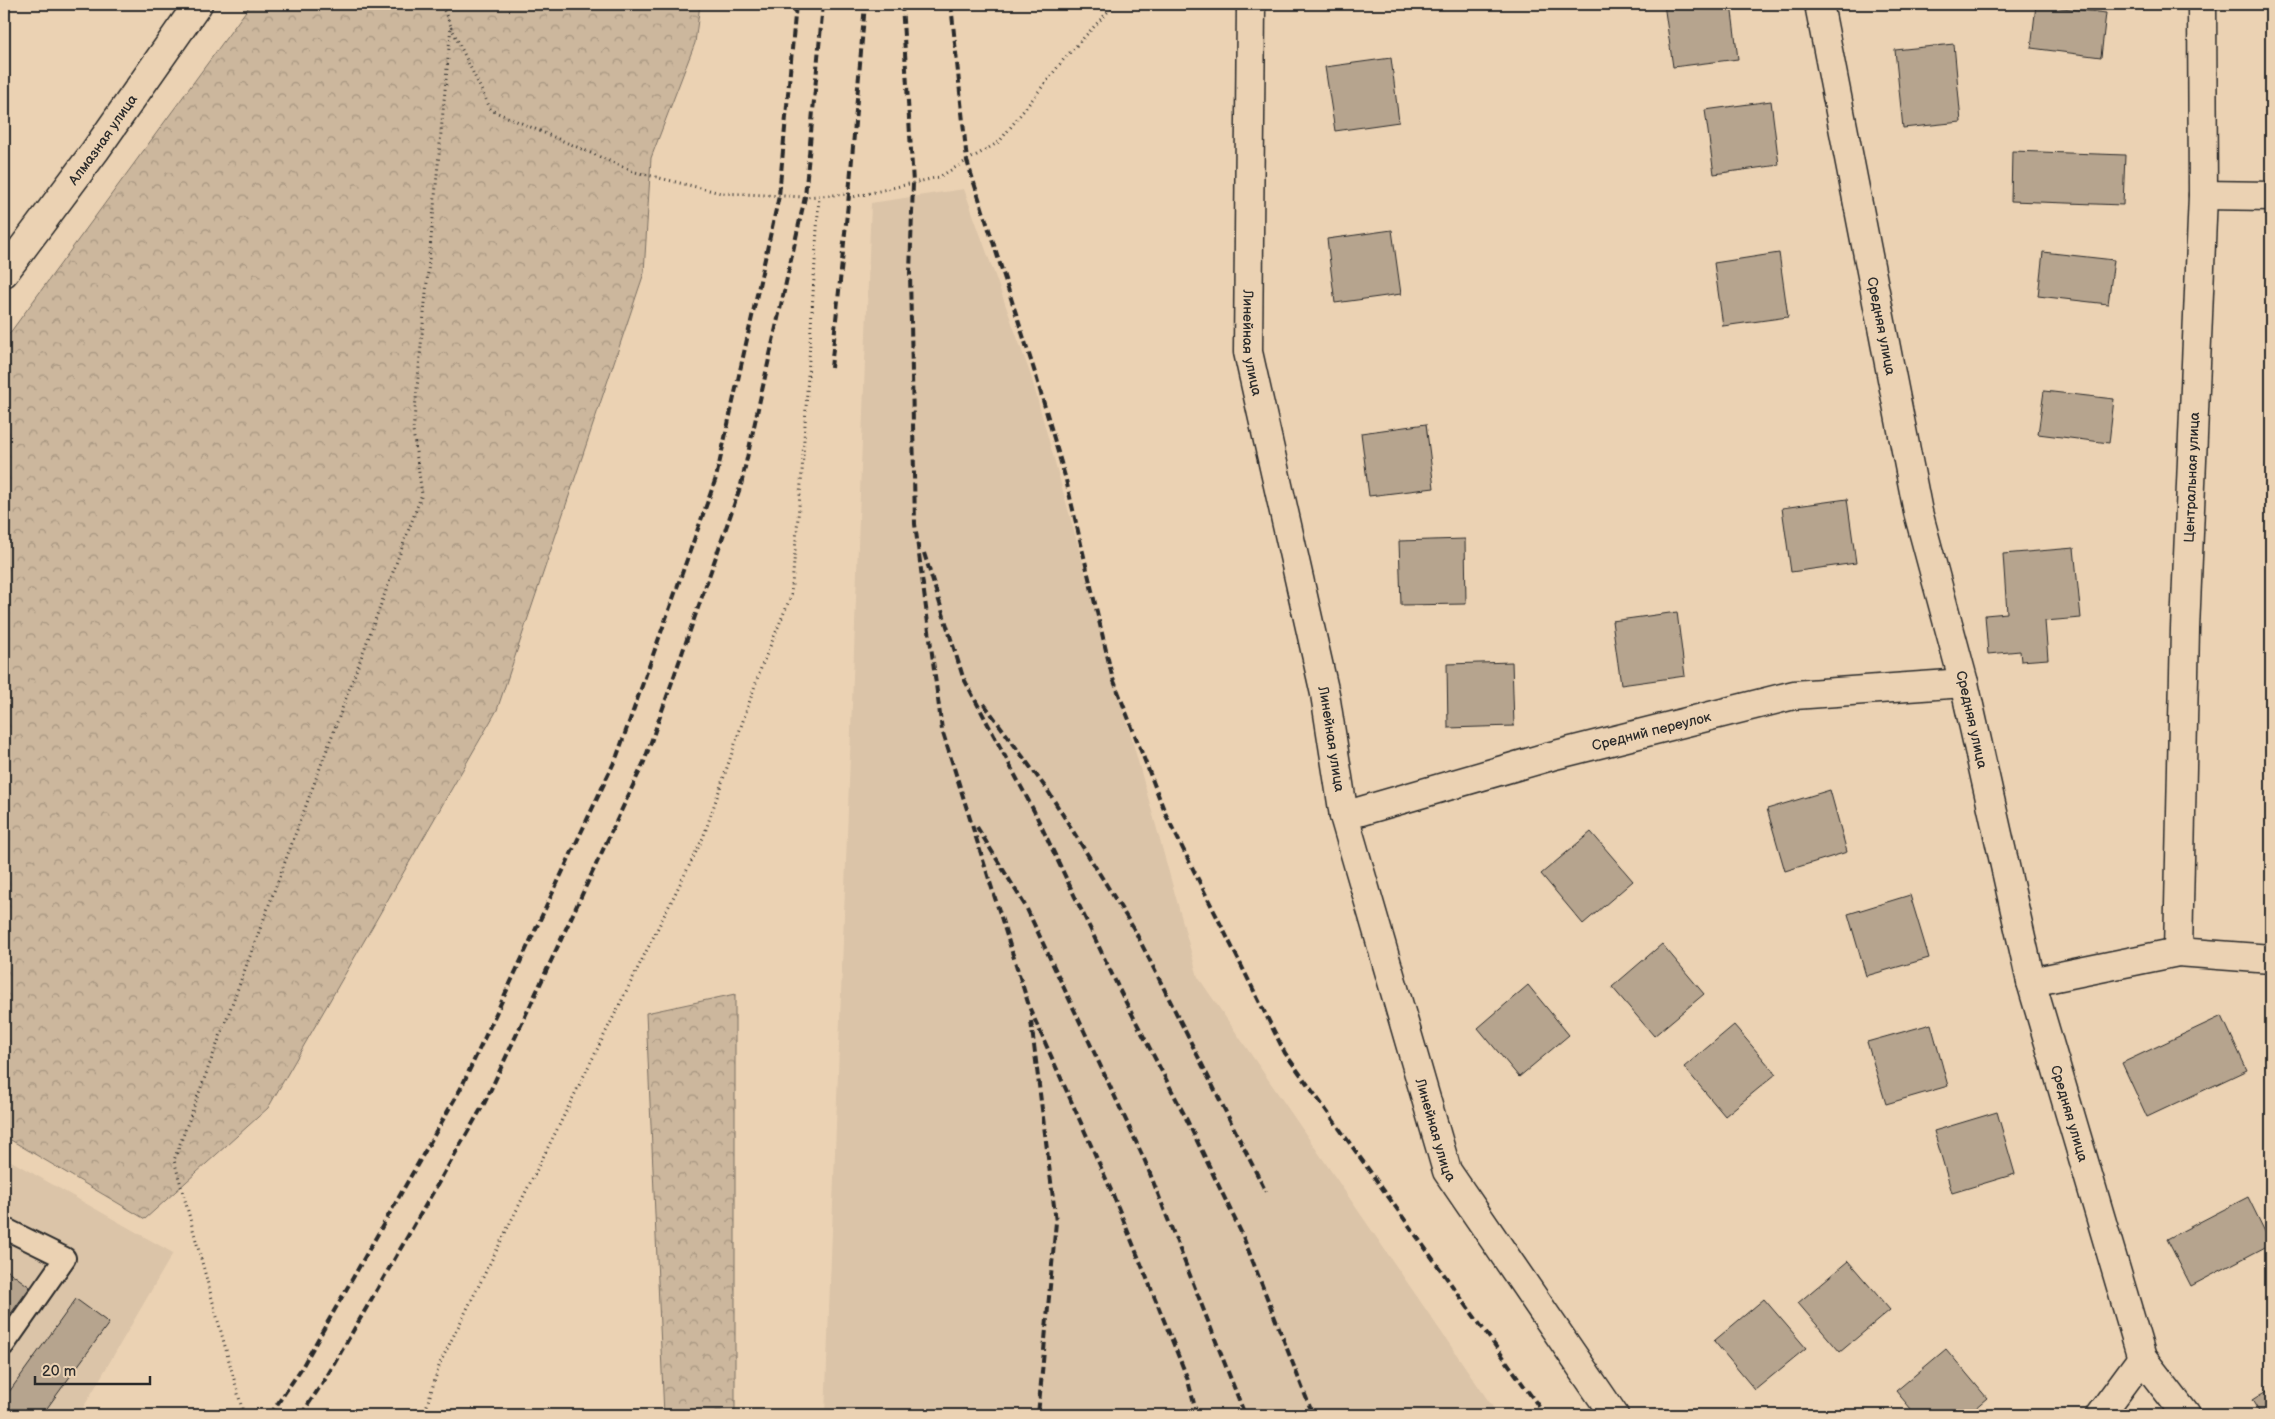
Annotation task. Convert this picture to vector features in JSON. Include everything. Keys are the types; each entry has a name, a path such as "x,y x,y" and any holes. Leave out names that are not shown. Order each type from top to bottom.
{"street":[{"name":"Алмазная улица","path":"4,273 95,151 198,4"},
{"name":"Линейная улица","path":"1251,4 1248,352 1325,694 1344,816 1447,1171 1614,1415"},
{"name":"Средняя улица","path":"1820,4 1918,512 1964,682 2031,982 2142,1358 2186,1415"},
{"name":"Центральная улица","path":"2178,952 2185,629 2203,195 2202,4"},
{"path":"2203,195 2271,196"},
{"name":"Средний переулок","path":"1344,816 1551,756 1794,695 1964,682"},
{"path":"2031,982 2178,952 2271,959"},
{"path":"2100,1415 2142,1358"}],"lane":[{"path":"4,1228 65,1258 4,1345"}],"path":[{"path":"441,4 491,110 635,172 721,193 819,197 849,194 849,198 939,177 999,142 1064,59 1115,4"},
{"path":"249,1415 243,1412 174,1160 422,494 413,431 450,26"},
{"path":"424,1415 440,1363 704,838 762,668 791,596 802,472 819,197"}],"shaded area":[{"path":"964,189 1031,376 1198,977 1494,1409 1490,1415 825,1415 871,203"},
{"path":"4,1157 173,1253 79,1415 4,1415"}],"green space":[{"path":"251,4 700,4 695,43 651,158 644,273 497,710 268,1108 145,1219 4,1136 4,341"},
{"path":"735,994 735,1415 664,1415 646,1013"}],"building":[{"path":"1664,4 1731,4 1738,59 1673,67"},
{"path":"2036,5 2106,13 2101,57 2031,48"},
{"path":"1954,44 1961,122 1903,128 1895,50"},
{"path":"1391,58 1399,122 1335,131 1325,67"},
{"path":"2268,84 2271,84 2271,127 2266,127"},
{"path":"1771,101 1779,165 1714,174 1705,110"},
{"path":"2012,151 2125,155 2123,205 2011,201"},
{"path":"1392,230 1401,294 1335,303 1327,239"},
{"path":"2043,252 2114,260 2108,304 2038,296"},
{"path":"1779,253 1788,317 1723,326 1714,263"},
{"path":"2044,391 2114,399 2109,443 2038,434"},
{"path":"1426,424 1434,488 1369,496 1361,433"},
{"path":"1847,499 1856,563 1791,572 1782,508"},
{"path":"1465,539 1466,604 1401,605 1399,541"},
{"path":"2074,548 2081,618 2045,621 2048,659 2021,661 2020,651 1988,654 1985,615 2007,613 2003,554"},
{"path":"1677,612 1685,676 1621,685 1612,621"},
{"path":"1512,662 1514,726 1448,728 1447,664"},
{"path":"1830,790 1847,852 1785,871 1767,809"},
{"path":"1591,832 1633,881 1583,924 1541,874"},
{"path":"1910,895 1929,958 1866,976 1848,914"},
{"path":"1662,944 1704,994 1654,1036 1612,987"},
{"path":"1528,985 1569,1035 1519,1077 1478,1028"},
{"path":"2222,1016 2247,1070 2147,1117 2122,1063"},
{"path":"1931,1024 1948,1086 1886,1104 1867,1042"},
{"path":"1734,1025 1776,1074 1725,1116 1684,1067"},
{"path":"1997,1112 2015,1174 1952,1193 1934,1131"},
{"path":"2248,1197 2271,1244 2191,1286 2167,1239"},
{"path":"1848,1261 1890,1310 1840,1352 1798,1303"},
{"path":"4,1268 30,1287 4,1323"},
{"path":"76,1299 109,1323 42,1415 4,1415 4,1399"},
{"path":"1764,1299 1806,1348 1755,1390 1714,1341"},
{"path":"1946,1349 1987,1398 1967,1415 1916,1415 1896,1391"},
{"path":"2271,1388 2271,1415 2261,1415 2252,1400"}],"railway":[{"path":"270,1415 301,1369 461,1088 617,756 716,478 779,196 796,4"},
{"path":"301,1415 326,1378 485,1102 644,762 741,485 805,197 823,4"},
{"path":"831,368 849,194 865,4"},
{"path":"902,4 913,183 910,273 915,524 942,730 1030,1009 1111,1190 1187,1377 1197,1415"},
{"path":"951,4 967,161 1036,376 1066,480 1112,676 1166,815 1285,1053 1545,1415"},
{"path":"924,553 963,677 1034,811 1120,991 1184,1114 1242,1234 1313,1415"},
{"path":"984,704 1048,791 1134,929 1266,1192"},
{"path":"977,827 1026,907 1145,1161 1245,1415"},
{"path":"1031,1021 1056,1222 1038,1415"}]}
